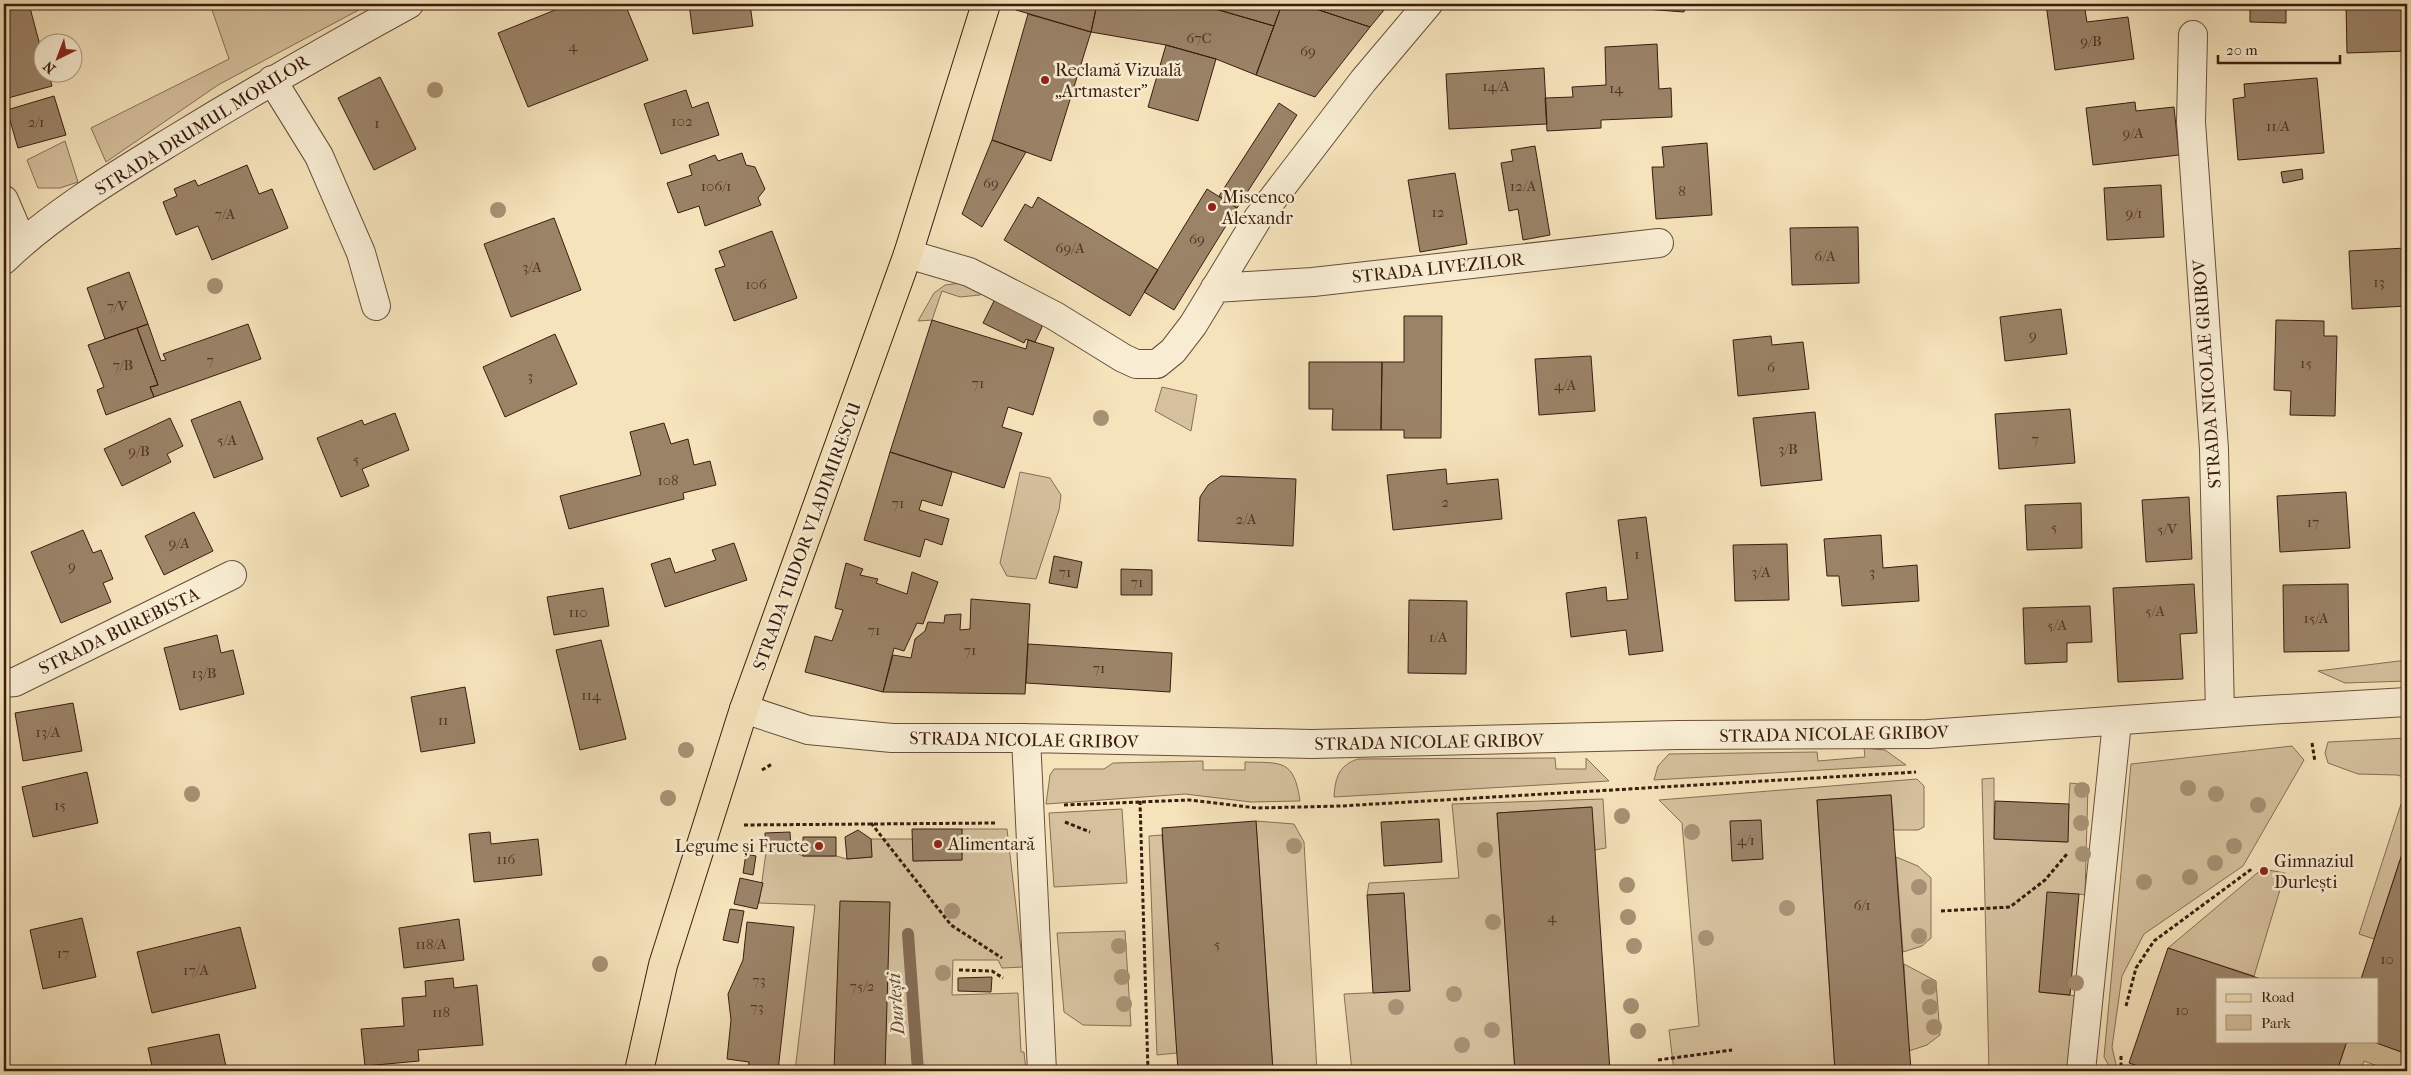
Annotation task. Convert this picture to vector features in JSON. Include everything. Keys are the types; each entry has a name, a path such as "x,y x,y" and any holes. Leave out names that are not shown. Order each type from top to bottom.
{"main road":[{"name":"STRADA TUDOR VLADIMIRESCU","path":"639,1071 663,965 744,709 908,254 986,4"}],"street":[{"name":"STRADA DRUMUL MORILOR","path":"13,251 121,172 272,80 409,4"},
{"path":"908,254 969,272 1055,316 1122,358 1136,364 1157,364 1173,351 1193,325 1258,218 1363,81 1428,4"},
{"name":"STRADA NICOLAE GRIBOV","path":"2193,35 2192,122 2214,449 2220,713"},
{"path":"272,80 319,156 361,253 376,306"},
{"path":"4,200 13,251"},
{"name":"STRADA LIVEZILOR","path":"1215,288 1313,282 1659,243"},
{"name":"STRADA BUREBISTA","path":"4,683 15,682 232,575"},
{"name":"STRADA NICOLAE GRIBOV","path":"744,709 808,730 892,738 1026,738 1322,744 1678,735 1928,734 2407,702"},
{"path":"2081,1071 2117,722"},
{"path":"1026,738 1042,1071"}],"path":[{"path":"2311,733 2315,762"},
{"path":"741,825 871,823 1030,816 1140,801 1189,800 1257,808 1351,805 1705,784"},
{"path":"1140,801 1148,1071"},
{"path":"871,823 951,925 1038,982"},
{"path":"1941,911 2010,907 2045,880 2068,853"},
{"path":"2124,1010 2136,968 2154,941 2252,868"},
{"path":"959,970 992,971 1003,978 1038,982"},
{"path":"2120,1046 2121,1066 2137,1071"},
{"path":"1658,1060 1732,1050"}],"green space":[{"path":"210,4 370,4 218,85 106,162 91,128 229,59"},
{"path":"65,141 78,182 60,188 38,188 27,160"},
{"path":"970,282 986,288 980,295 960,297 942,291 932,320 918,321 934,293 945,285"},
{"path":"1162,387 1197,395 1191,431 1155,411"},
{"path":"1020,472 1050,478 1061,495 1059,510 1036,579 1007,576 1000,563"},
{"path":"2407,660 2407,681 2345,683 2318,671"},
{"path":"2407,738 2407,778 2397,775 2358,774 2328,763 2325,753 2328,742"},
{"path":"2292,746 2304,760 2243,866 2144,934 2122,976 2112,1047 2117,1069 2124,1071 2112,1071 2104,1057 2131,764"},
{"path":"1864,748 1885,750 1906,765 1654,780 1658,766 1669,754 1817,752 1818,761 1865,757"},
{"path":"1555,758 1556,769 1586,769 1586,758 1609,781 1334,797 1335,784 1339,773 1346,765 1358,759"},
{"path":"1203,761 1203,770 1245,770 1245,762 1284,766 1290,770 1294,777 1300,801 1251,802 1185,794 1046,804 1050,775 1054,769 1104,769 1113,763"},
{"path":"1994,778 1994,839 2067,842 2070,783 2088,785 2085,895 2079,894 2039,992 2077,996 2068,1071 1989,1071 1982,779"},
{"path":"1917,779 1924,786 1924,827 1918,830 1894,830 1891,795 1817,800 1835,1071 1674,1071 1669,1030 1699,1026 1682,823 1659,800"},
{"path":"1603,799 1606,848 1595,850 1591,807 1497,813 1515,1071 1352,1071 1344,994 1410,991 1404,893 1367,895 1369,883 1459,878 1452,804"},
{"path":"2401,804 2407,805 2407,839 2374,939 2359,934"},
{"path":"1122,809 1127,883 1054,887 1049,813"},
{"path":"1256,821 1294,824 1304,842 1317,1071 1273,1071"},
{"path":"962,829 1007,829 1023,967 1002,968 998,960 953,960 952,995 1018,993 1021,1052 1024,1052 1026,1071 795,1071 815,905 759,903 766,852 791,851 803,856 836,856 847,859 872,857 871,839 913,839 913,861 962,860"},
{"path":"1162,835 1177,1053 1157,1055 1149,836"},
{"path":"1896,857 1918,866 1931,878 1931,938 1922,946 1903,952"},
{"path":"2262,869 2285,873 2254,976 2168,948"},
{"path":"1125,931 1131,1026 1083,1025 1064,1012 1057,933"},
{"path":"1904,964 1936,981 1940,1035 1927,1045 1909,1051"},
{"path":"2347,1042 2374,1042 2407,1054 2407,1071 2391,1071 2364,1061 2360,1071 2337,1071"}],"building":[{"path":"29,4 36,32 32,32 32,82 51,82 52,86 8,98 4,84 4,10"},
{"path":"570,4 625,4 648,60 528,107 498,33"},
{"path":"689,4 750,4 753,26 693,34"},
{"path":"1018,4 1097,4 1091,32 1016,10"},
{"path":"1097,4 1198,4 1274,26 1256,75 1216,59 1166,45 1091,32"},
{"path":"1198,4 1282,4 1274,26"},
{"path":"1282,4 1301,4 1370,27 1315,97 1256,75"},
{"path":"1301,4 1389,4 1370,27"},
{"path":"1646,4 1685,4 1684,12 1645,9"},
{"path":"2046,4 2084,4 2087,22 2128,17 2134,59 2055,70"},
{"path":"2250,4 2286,4 2286,23 2250,22"},
{"path":"2346,4 2407,4 2407,51 2347,53"},
{"path":"1028,14 1091,32 1051,161 992,140"},
{"path":"1657,44 1659,89 1671,88 1672,117 1601,120 1601,128 1547,131 1545,98 1573,97 1572,87 1606,85 1605,47"},
{"path":"1166,45 1216,59 1198,121 1148,107"},
{"path":"1544,68 1547,124 1449,129 1446,74"},
{"path":"380,77 416,149 374,170 338,98"},
{"path":"2317,78 2324,153 2238,160 2233,99 2245,97 2244,84"},
{"path":"686,90 692,108 708,102 719,135 661,154 644,104"},
{"path":"54,96 66,135 18,148 7,110"},
{"path":"2135,102 2136,111 2174,107 2179,155 2093,165 2086,108"},
{"path":"1279,103 1297,115 1237,208 1219,196"},
{"path":"992,140 1026,152 982,227 962,214"},
{"path":"1707,143 1712,215 1656,219 1652,167 1664,167 1662,147"},
{"path":"1535,146 1550,235 1523,240 1518,209 1509,211 1501,163 1513,161 1511,150"},
{"path":"742,153 746,165 755,167 765,189 758,198 761,205 705,226 699,206 678,213 667,183 692,175 689,165 715,155 718,161"},
{"path":"247,165 259,194 272,189 288,228 212,260 198,226 176,235 163,202 177,196 174,189 195,180 198,186"},
{"path":"2302,169 2303,179 2283,183 2281,172"},
{"path":"1455,173 1467,244 1420,252 1408,180"},
{"path":"2161,185 2164,237 2107,240 2104,188"},
{"path":"1207,189 1237,208 1174,310 1144,292"},
{"path":"1038,197 1158,270 1130,316 1004,240 1025,204 1032,208"},
{"path":"554,218 581,290 511,317 484,244"},
{"path":"1858,227 1859,283 1792,285 1790,228"},
{"path":"772,231 797,298 734,321 715,269 725,266 719,251"},
{"path":"2406,248 2407,306 2352,309 2349,251"},
{"path":"129,272 148,324 105,339 87,288"},
{"path":"996,297 1038,318 1042,327 1035,342 1026,339 1024,343 983,323"},
{"path":"2061,309 2067,354 2005,361 2000,317"},
{"path":"1404,316 1442,316 1441,438 1404,438 1404,430 1381,430 1382,362 1404,362"},
{"path":"932,320 1026,349 1028,340 1054,348 1033,415 1008,407 1002,427 1022,433 1004,488 890,452"},
{"path":"2276,320 2324,321 2324,336 2337,336 2335,416 2290,415 2291,391 2274,390"},
{"path":"148,324 161,361 166,360 163,354 248,324 261,359 154,397 150,387 158,385 137,328"},
{"path":"137,328 158,385 150,387 154,397 106,415 97,390 104,387 88,345"},
{"path":"555,334 577,384 505,417 483,367"},
{"path":"1771,336 1772,345 1803,342 1809,389 1738,396 1733,340"},
{"path":"1591,356 1595,411 1539,415 1535,359"},
{"path":"1309,362 1382,362 1381,430 1332,430 1333,409 1309,409"},
{"path":"240,401 263,459 214,478 191,420"},
{"path":"2070,409 2075,463 1999,469 1995,414"},
{"path":"1815,412 1822,480 1761,486 1753,418"},
{"path":"395,413 409,450 362,469 369,486 341,497 317,438 362,420 364,425"},
{"path":"170,418 183,446 167,454 171,462 122,486 104,449"},
{"path":"664,423 671,444 688,439 694,465 710,461 716,485 683,493 684,499 569,529 560,496 641,475 630,432"},
{"path":"890,452 952,472 942,506 922,500 919,510 949,519 942,545 925,539 920,557 864,540"},
{"path":"1446,469 1447,484 1498,479 1502,519 1393,530 1387,475"},
{"path":"1221,476 1296,479 1293,546 1198,541 1200,497 1208,485"},
{"path":"2346,492 2350,548 2280,552 2277,496"},
{"path":"2189,497 2192,559 2146,562 2142,500"},
{"path":"2081,503 2082,548 2027,550 2025,505"},
{"path":"194,512 213,551 164,575 145,536"},
{"path":"1646,517 1663,651 1629,655 1626,630 1571,637 1566,593 1606,587 1607,601 1628,599 1618,520"},
{"path":"83,530 93,553 101,550 113,579 103,583 111,602 61,623 31,552"},
{"path":"1881,535 1883,568 1917,565 1919,601 1842,606 1839,576 1827,576 1824,539"},
{"path":"734,543 747,580 665,607 651,564 670,558 675,573 716,560 712,550"},
{"path":"1787,544 1789,600 1735,601 1733,545"},
{"path":"1054,556 1082,562 1077,588 1049,583"},
{"path":"846,563 863,569 860,575 878,579 876,583 907,594 912,572 938,582 923,624 917,623 904,651 894,648 883,692 805,672 815,636 832,641 843,610 835,608"},
{"path":"1121,569 1152,570 1152,595 1121,595"},
{"path":"2194,584 2197,633 2180,634 2183,679 2118,682 2113,588"},
{"path":"2348,584 2349,651 2284,652 2283,585"},
{"path":"603,588 609,626 554,635 547,597"},
{"path":"971,599 1030,604 1025,694 883,692 893,655 911,658 915,639 925,631 928,622 944,623 945,615 961,614 960,630 970,629"},
{"path":"1409,600 1467,601 1466,674 1408,673"},
{"path":"2090,606 2092,642 2067,643 2067,662 2025,664 2023,608"},
{"path":"217,635 221,653 233,650 244,694 180,710 164,648"},
{"path":"601,640 626,739 580,750 556,650"},
{"path":"1028,644 1172,653 1170,692 1026,683"},
{"path":"465,687 475,743 421,752 411,697"},
{"path":"73,703 82,751 23,761 15,713"},
{"path":"87,772 98,823 33,837 22,787"},
{"path":"1891,795 1911,1071 1835,1071 1817,800"},
{"path":"1995,801 2069,804 2068,842 1994,839"},
{"path":"1592,807 1610,1071 1515,1071 1497,813"},
{"path":"1439,819 1442,862 1384,866 1381,822"},
{"path":"1761,820 1763,859 1732,861 1730,821"},
{"path":"1256,821 1273,1071 1178,1071 1162,828"},
{"path":"912,829 962,829 962,860 913,861"},
{"path":"858,830 871,839 872,857 847,859 845,837"},
{"path":"490,832 491,844 538,839 542,875 474,882 469,834"},
{"path":"790,832 791,851 766,852 765,833"},
{"path":"803,837 836,837 836,856 803,856"},
{"path":"2407,839 2407,1054 2374,1042 2378,1042 2378,978 2361,978"},
{"path":"746,854 756,856 753,875 743,873"},
{"path":"740,878 763,883 757,909 734,904"},
{"path":"2047,892 2079,894 2070,995 2039,992"},
{"path":"1404,893 1410,991 1373,993 1367,895"},
{"path":"840,901 890,902 885,1071 834,1071"},
{"path":"730,909 744,911 738,943 723,940"},
{"path":"82,918 96,977 43,989 30,930"},
{"path":"459,919 464,960 404,968 399,928"},
{"path":"747,922 794,927 778,1071 748,1071 749,1062 727,1059 731,1020 728,994 743,960"},
{"path":"240,927 256,988 152,1013 137,952"},
{"path":"2168,948 2258,978 2216,978 2216,1042 2347,1042 2337,1071 2153,1071 2129,1063"},
{"path":"992,977 991,992 958,991 958,978"},
{"path":"453,978 454,988 477,985 483,1045 418,1050 419,1061 365,1066 361,1029 404,1026 402,998 426,996 425,981"},
{"path":"219,1034 227,1071 153,1071 148,1048"}],"waterway":[{"name":"Durlești","path":"908,934 918,1071"}],"place":[{"name":"Reclamă Vizuală „Artmaster”","path":"1045,80"},
{"name":"Miscenco Alexandr","path":"1212,207"},
{"name":"Alimentară","path":"938,844"},
{"name":"Legume și Fructe","path":"819,846"},
{"name":"Gimnaziul Durlești","path":"2264,871"}]}
